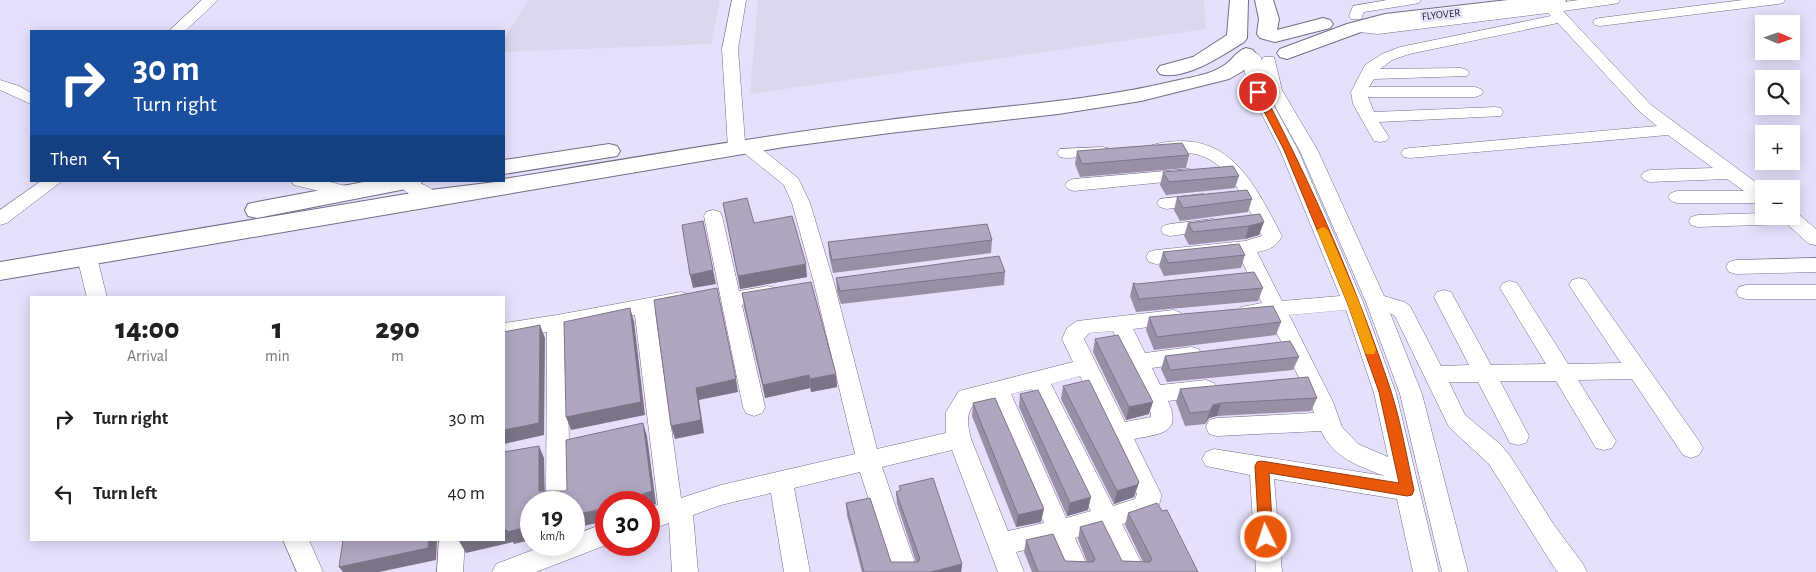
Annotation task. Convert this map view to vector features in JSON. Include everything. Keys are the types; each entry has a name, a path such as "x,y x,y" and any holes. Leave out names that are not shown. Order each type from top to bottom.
{"main road":[{"path":"1239,0 1258,52"},
{"path":"1264,0 1271,35"},
{"name":"FLYOVER","path":"1355,22 1383,16 1502,0"},
{"name":"FLYOVER","path":"1383,16 1557,9"},
{"path":"1258,52 1355,22"},
{"path":"1271,35 1355,22"},
{"path":"0,272 468,193 740,143 1076,90 1192,64 1214,54 1258,52 1288,47 1283,41 1271,35 1252,32 1258,52"},
{"path":"505,167 740,143"},
{"path":"0,255 403,182"}],"street":[{"path":"177,30 211,0"},
{"path":"739,0 730,49 740,143 792,182 801,203 815,285 868,461 905,572"},
{"path":"1414,0 1358,8 1355,22 1378,30 1557,9 1613,0"},
{"path":"1600,22 1739,2 1778,0"},
{"path":"1380,137 1361,104 1359,92 1371,68 1386,57 1405,50 1557,9"},
{"path":"1557,9 1639,101 1672,130 1755,190"},
{"path":"1258,52 1252,69 1258,92 1289,150 1353,302 1385,392 1426,572"},
{"path":"1258,52 1269,74 1274,90 1309,151 1376,302 1411,394 1455,572"},
{"path":"1368,74 1461,74"},
{"path":"0,85 14,89 30,99"},
{"path":"1359,92 1475,92"},
{"path":"0,98 30,100"},
{"path":"1368,117 1494,112"},
{"path":"1410,152 1672,130"},
{"path":"1144,150 1192,148 1213,153 1228,162 1250,195 1247,220"},
{"path":"1066,153 1115,151"},
{"path":"1074,185 1235,171"},
{"path":"1650,176 1731,173"},
{"path":"0,218 52,182"},
{"path":"305,182 352,192"},
{"path":"409,182 430,198"},
{"path":"1166,203 1250,195"},
{"path":"1677,197 1755,197"},
{"path":"713,216 718,295 754,407"},
{"path":"1698,221 1755,219"},
{"path":"1156,257 1245,248 1264,244 1272,236 1247,220 1170,230"},
{"path":"1799,225 1816,239"},
{"path":"1245,248 1249,276 1275,309 1283,344 1301,380 1322,402 1326,422 1335,439 1348,450 1405,482"},
{"path":"87,257 97,296"},
{"path":"1736,267 1816,265"},
{"path":"505,331 718,295 815,285"},
{"path":"1579,285 1691,448"},
{"path":"1510,288 1604,441"},
{"path":"1746,292 1816,292"},
{"path":"1444,297 1518,436"},
{"path":"1226,314 1353,302"},
{"path":"1376,302 1397,307 1403,311 1457,421 1463,429 1488,447 1501,462 1552,545 1574,572"},
{"path":"644,306 650,425 676,509 685,572"},
{"path":"1000,544 1059,531 1143,508 1149,502 1149,494 1085,367 1073,339 1074,333 1084,326 1197,316"},
{"path":"557,323 558,491"},
{"path":"1118,433 1157,425 1162,422 1162,414 1120,323"},
{"path":"1138,362 1215,352"},
{"path":"1011,572 959,439 955,420 958,407 967,397 1085,367"},
{"path":"1433,374 1638,371"},
{"path":"1038,379 1133,572"},
{"path":"1153,394 1222,388"},
{"path":"998,390 1077,572"},
{"path":"1217,427 1326,422"},
{"path":"660,515 721,495 959,439"},
{"path":"1214,459 1405,482"},
{"path":"1261,466 1269,572"},
{"path":"782,481 797,572"},
{"path":"296,541 310,572"},
{"path":"450,572 452,541"},
{"path":"505,572 540,556"}],"shaded area":[{"path":"528,0 720,0 711,44 505,52 505,37"},
{"path":"758,0 1204,0 1206,29 750,94"}],"building":[{"path":"1182,143 1189,155 1082,164 1077,151"},
{"path":"1233,166 1239,176 1169,182 1163,172"},
{"path":"1247,190 1252,199 1183,208 1177,197"},
{"path":"747,198 754,223 792,216 806,264 738,276 723,203"},
{"path":"1260,214 1264,222 1249,226 1193,232 1188,223"},
{"path":"703,221 713,270 690,275 682,225"},
{"path":"987,224 992,240 832,260 828,242"},
{"path":"1239,244 1245,255 1168,263 1163,252"},
{"path":"999,256 1005,272 840,291 836,278"},
{"path":"1254,272 1263,288 1139,299 1133,283 1137,284"},
{"path":"811,282 836,374 810,379 809,375 763,385 742,293"},
{"path":"717,288 736,379 696,388 701,420 671,426 654,300"},
{"path":"1273,306 1281,322 1157,337 1149,317"},
{"path":"630,308 641,402 566,417 564,322"},
{"path":"540,325 539,423 505,430 505,332"},
{"path":"1118,335 1153,402 1129,407 1095,339"},
{"path":"1290,341 1299,357 1170,370 1165,356"},
{"path":"1308,377 1317,398 1221,403 1213,405 1210,411 1190,413 1180,389"},
{"path":"1089,380 1139,482 1137,485 1117,491 1063,386"},
{"path":"1038,390 1091,497 1070,503 1020,394"},
{"path":"995,398 1044,509 1018,515 973,403"},
{"path":"643,423 652,491 595,491 595,510 585,513 585,491 565,491 567,490 566,440"},
{"path":"539,446 539,491 520,491 520,529 507,532 507,530 505,531 505,452"},
{"path":"933,478 962,564 931,572 864,572 846,503 870,498 891,562 918,562 920,559 896,492 901,490 899,486"},
{"path":"1157,503 1162,511 1167,510 1198,572 1038,572 1026,540 1053,534 1065,561 1093,562 1095,559 1080,527 1102,521 1122,561 1150,562 1152,559 1128,513"},
{"path":"343,541 429,541 428,548 339,567"}],"slow traffic":[{"path":"1323,230 1353,302 1370,350"}],"route":[{"path":"1258,92 1289,150 1353,302 1385,392 1407,490 1261,466 1266,537"}]}
